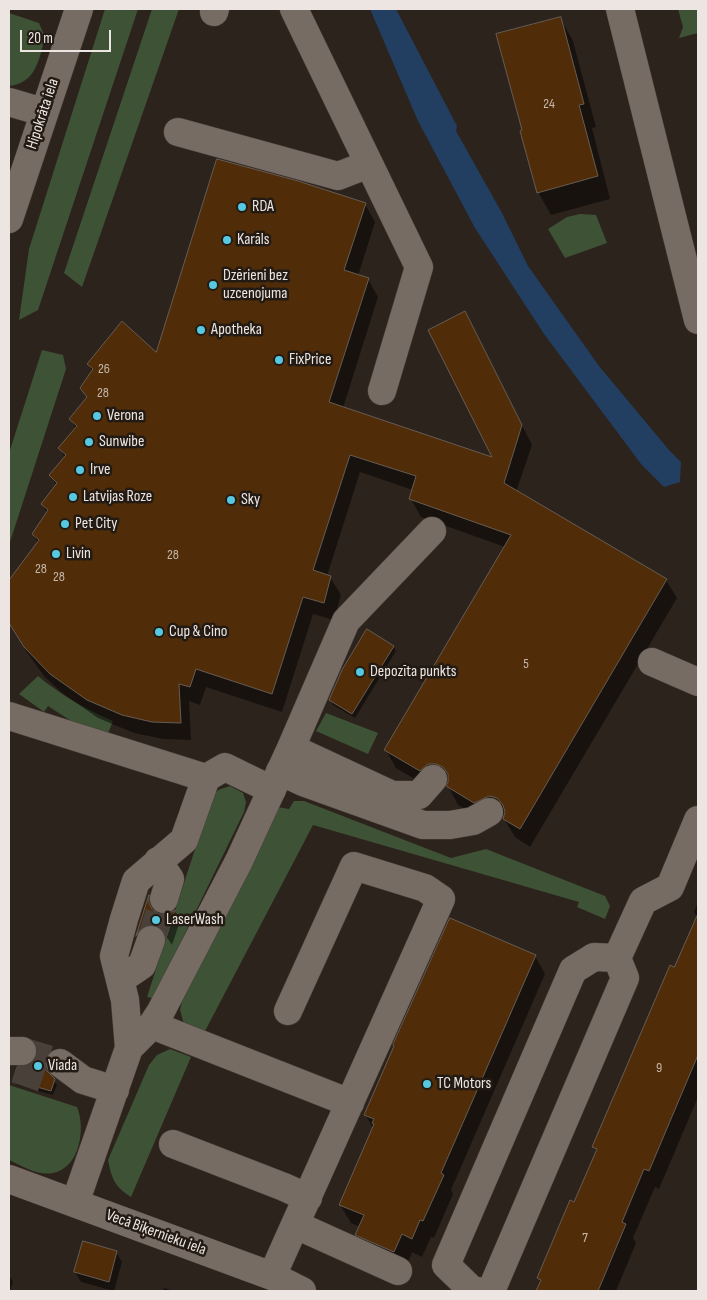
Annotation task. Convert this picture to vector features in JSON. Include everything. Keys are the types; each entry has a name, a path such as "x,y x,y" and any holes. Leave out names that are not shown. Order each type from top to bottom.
{"street":[{"name":"Hipokrāta iela","path":"9,219 79,9"},
{"path":"294,9 419,266 382,391"},
{"path":"620,9 689,250 698,320"},
{"path":"9,102 44,112"},
{"path":"178,132 338,176 369,164"},
{"path":"129,1048 152,1025 239,861 346,621 432,531"},
{"path":"652,662 698,682"},
{"path":"9,716 206,778"},
{"path":"75,1203 129,1048 125,1000 114,956 127,909 136,881 184,840 206,778 225,768 281,770 392,795 419,795 433,779"},
{"path":"281,770 303,782 423,825 450,825 472,821 490,812"},
{"path":"616,958 594,957 573,970 446,1265 478,1291 625,978 616,958 643,901 670,887 698,820"},
{"path":"158,862 170,879 164,899"},
{"path":"272,1276 441,898 425,888 354,866 288,1011"},
{"path":"120,980 142,965 151,940"},
{"path":"152,1025 350,1103"},
{"path":"57,1072 115,1090"},
{"path":"172,1144 308,1198"},
{"name":"Vecā Biķernieku iela","path":"9,1178 272,1276 302,1291"},
{"path":"296,1225 398,1270"}],"green space":[{"path":"105,9 138,9 38,310 19,320 29,249"},
{"path":"152,9 179,9 82,287 64,273"},
{"path":"678,9 698,9 698,33 679,38 683,27"},
{"path":"9,13 39,23 45,37 38,62 31,75 18,84 9,86"},
{"path":"580,214 596,215 607,243 565,258 548,229 567,217"},
{"path":"42,350 63,355 66,369 9,545 9,453"},
{"path":"38,676 74,701 113,721 107,736 79,726 48,706 44,712 19,694"},
{"path":"326,713 378,733 368,754 316,731"},
{"path":"230,786 243,793 246,802 244,812 154,997 147,997 211,800 218,790"},
{"path":"294,801 304,801 451,858 486,849 605,896 610,906 605,919 577,907 579,902 313,825 204,1033 184,1024 180,1010 184,994 277,807 289,809"},
{"path":"170,1049 191,1057 131,1197 115,1182 108,1160 149,1065 157,1055"},
{"path":"9,1085 77,1107 81,1125 78,1146 69,1164 62,1170 47,1174 30,1170 9,1160"}],"water":[{"path":"370,9 396,9 457,126 456,131 502,213 528,266 599,366 681,462 680,482 664,487 641,464 544,334 475,228 418,121"}],"building":[{"path":"561,17 584,104 579,105 598,176 537,193 496,34"},
{"path":"217,159 298,181 366,203 344,270 369,278 329,402 492,457 428,330 465,311 522,425 504,483 667,579 520,829 503,819 505,812 503,805 497,798 489,796 474,803 446,786 448,774 443,767 436,764 428,764 420,771 384,750 511,535 409,499 416,476 350,455 313,570 331,576 324,603 303,597 272,694 196,669 190,687 179,684 181,723 152,722 122,715 87,700 50,674 24,647 9,623 9,580 39,540 32,534 48,510 41,504 57,483 49,475 66,455 58,448 77,426 69,419 87,397 80,388 93,369 87,364 122,321 156,352"},
{"name":"Depozīta punkts","path":"367,629 394,646 352,714 329,700 342,670"},
{"path":"149,895 149,903 152,909 159,914 168,914 175,910 166,938 163,930 157,926 149,925 141,928 136,936"},
{"path":"698,914 698,1055 649,1171 644,1169 622,1222 626,1224 598,1291 536,1291 541,1280 537,1278 570,1200 574,1202 597,1149 592,1147 670,965 674,967"},
{"name":"TC Motors","path":"450,918 536,955 441,1173 444,1175 423,1221 420,1220 412,1239 402,1234 394,1252 355,1235 364,1215 339,1205 374,1124 372,1123 374,1119 364,1115"},
{"path":"36,1046 51,1050 44,1062 46,1070 55,1079 51,1091 13,1080 17,1067 29,1065 35,1059 38,1051"},
{"path":"83,1241 117,1251 109,1282 74,1272"}],"tunnel":[{"path":"151,940 164,899"},
{"path":"22,1051 60,1063"},
{"path":"16,1069 54,1082"}],"place":[{"name":"RDA","path":"242,207"},
{"name":"Karāls","path":"227,240"},
{"name":"Dzērieni bez uzcenojuma","path":"213,285"},
{"name":"Apotheka","path":"201,330"},
{"name":"FixPrice","path":"279,360"},
{"name":"Verona","path":"97,416"},
{"name":"Sunwibe","path":"89,442"},
{"name":"Irve","path":"80,470"},
{"name":"Latvijas Roze","path":"73,497"},
{"name":"Sky","path":"231,500"},
{"name":"Pet City","path":"65,524"},
{"name":"Livin","path":"56,554"},
{"name":"Cup & Cino","path":"159,632"},
{"name":"Depozīta punkts","path":"360,672"},
{"name":"LaserWash","path":"156,920"},
{"name":"Viada","path":"38,1066"},
{"name":"TC Motors","path":"427,1084"}]}
